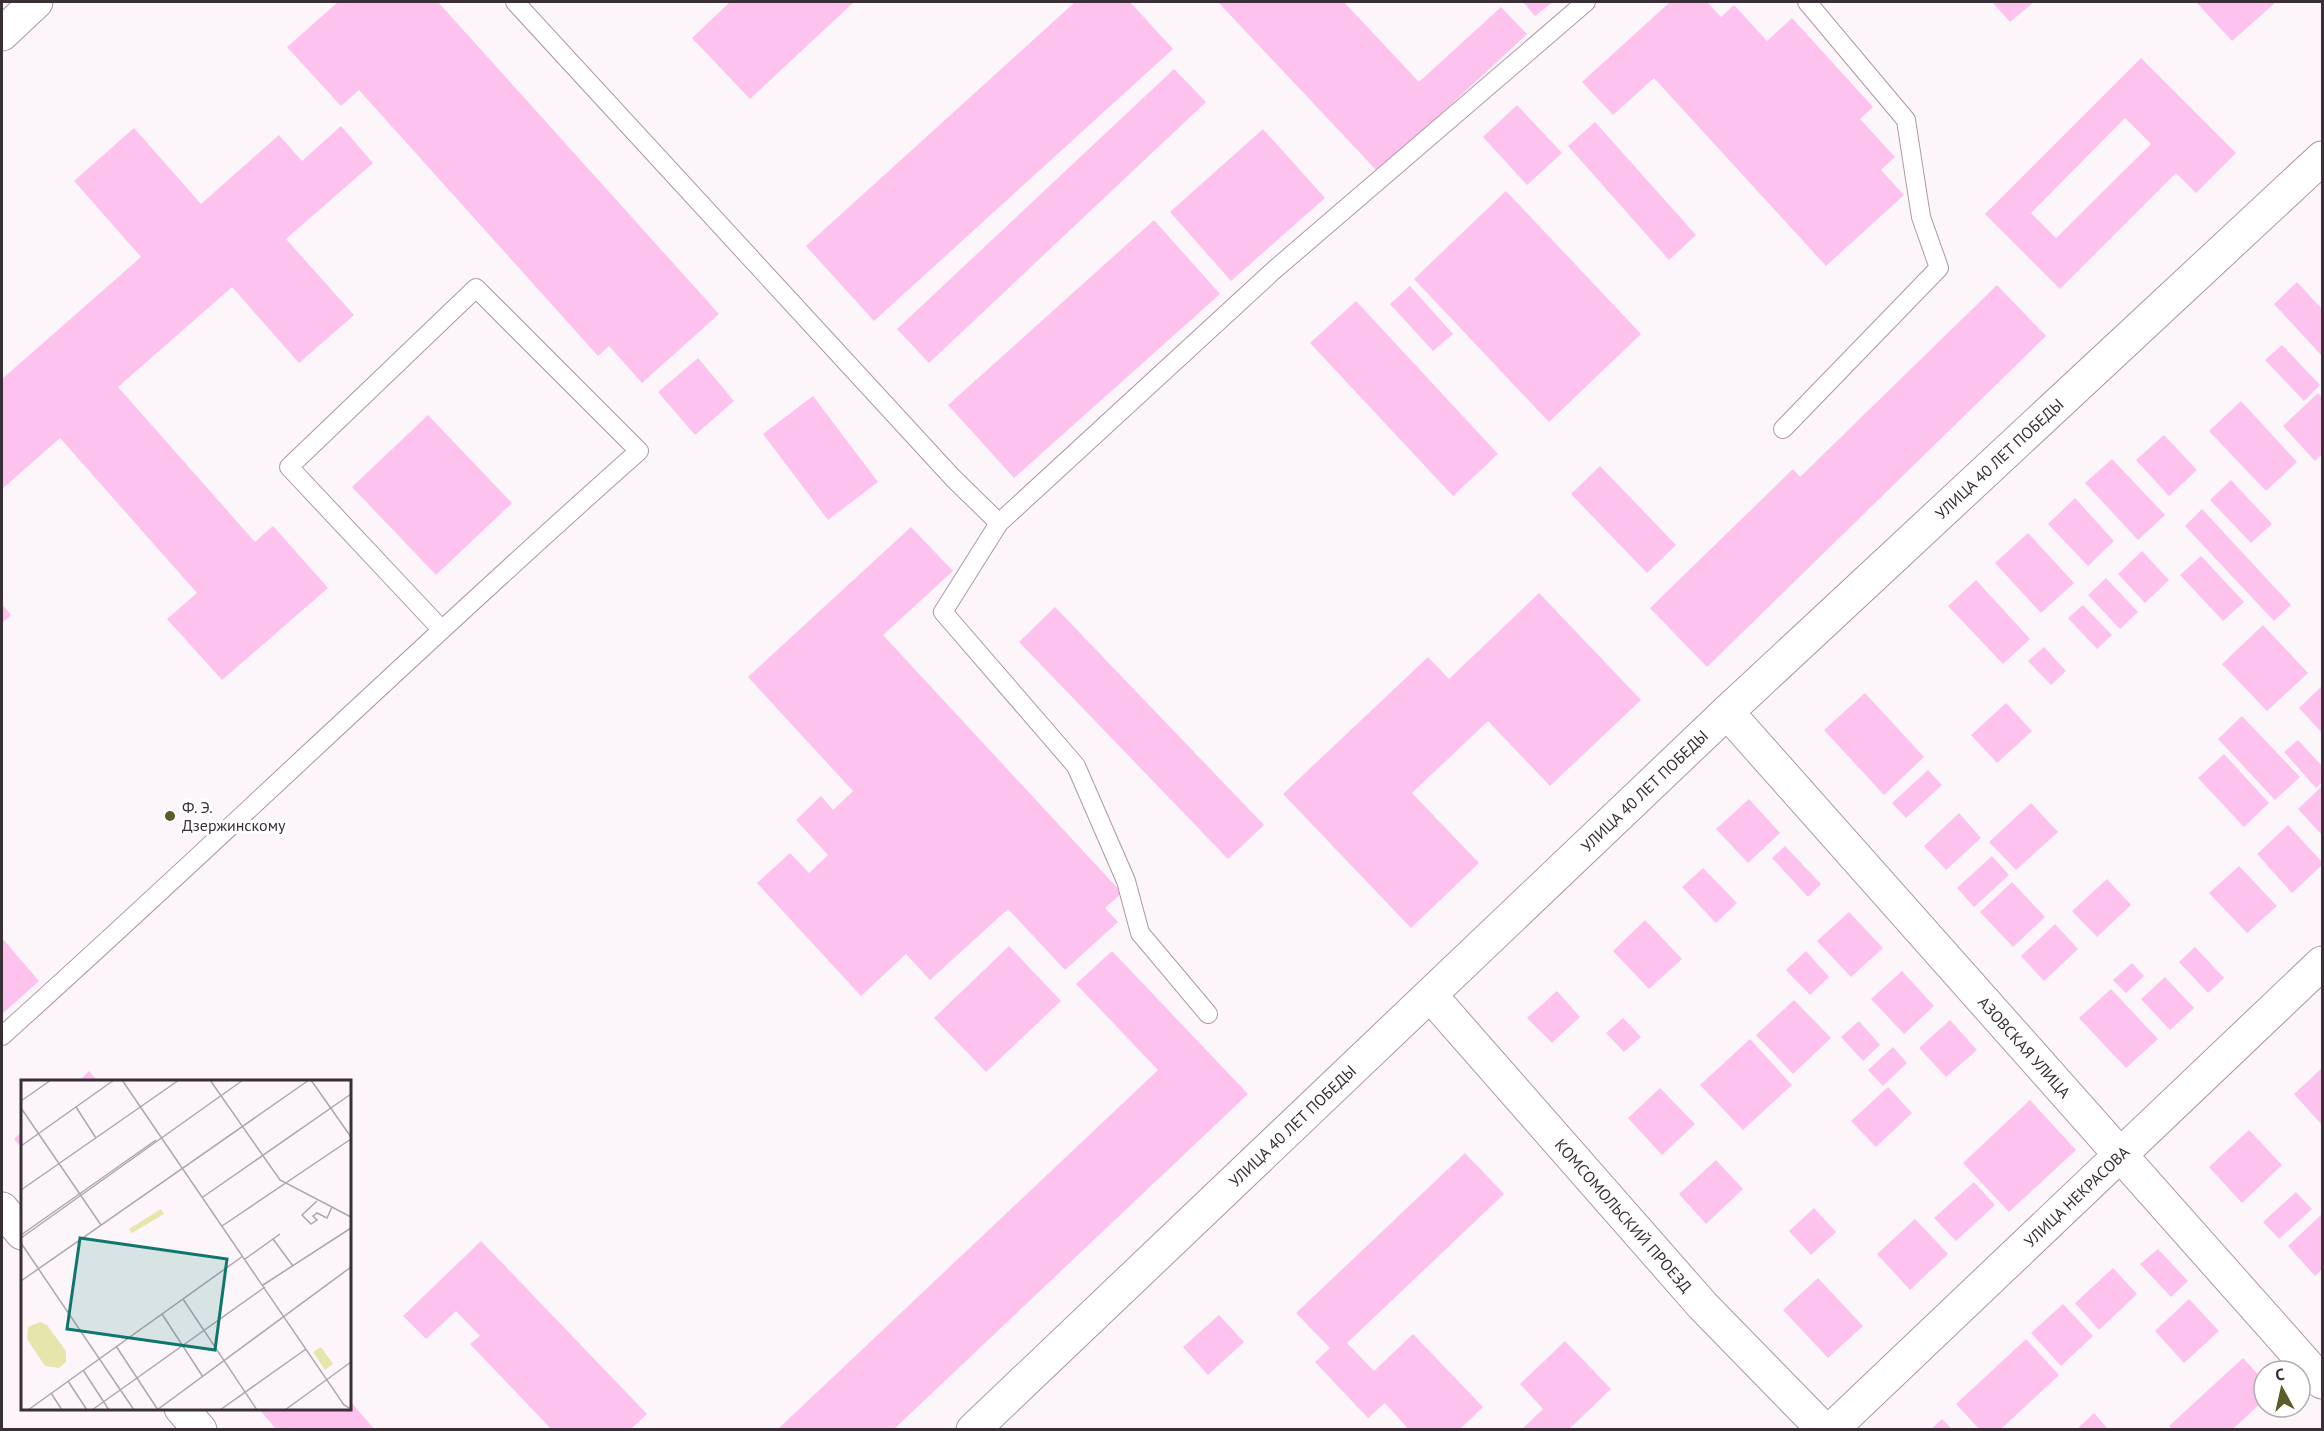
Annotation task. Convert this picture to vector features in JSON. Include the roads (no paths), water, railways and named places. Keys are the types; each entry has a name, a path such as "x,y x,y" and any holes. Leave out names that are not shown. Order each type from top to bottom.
{"street":[{"path":"2,34 36,2"},
{"name":"УЛИЦА 40 ЛЕТ ПОБЕДЫ","path":"973,1430 1727,712 2322,158"},
{"name":"АЗОВСКАЯ УЛИЦА","path":"1727,712 2322,1382"},
{"name":"УЛИЦА НЕКРАСОВА","path":"1831,1430 2322,963"},
{"name":"КОМСОМОЛЬСКИЙ ПРОЕЗД","path":"1431,996 1703,1306 1824,1430"},
{"path":"2,1209 21,1232"},
{"path":"183,1410 200,1430"}],"lane":[{"path":"514,2 945,470 999,523"},
{"path":"1208,1014 1140,933 1126,881 1076,766 943,612 999,523 1273,271 1586,2"},
{"path":"1783,429 1939,268 1921,217 1906,120 1807,2"},
{"path":"2,1036 442,630 639,452 476,288 289,467 442,630"}],"place":[{"name":"Ф. Э. Дзержинскому","path":"170,816"}]}
